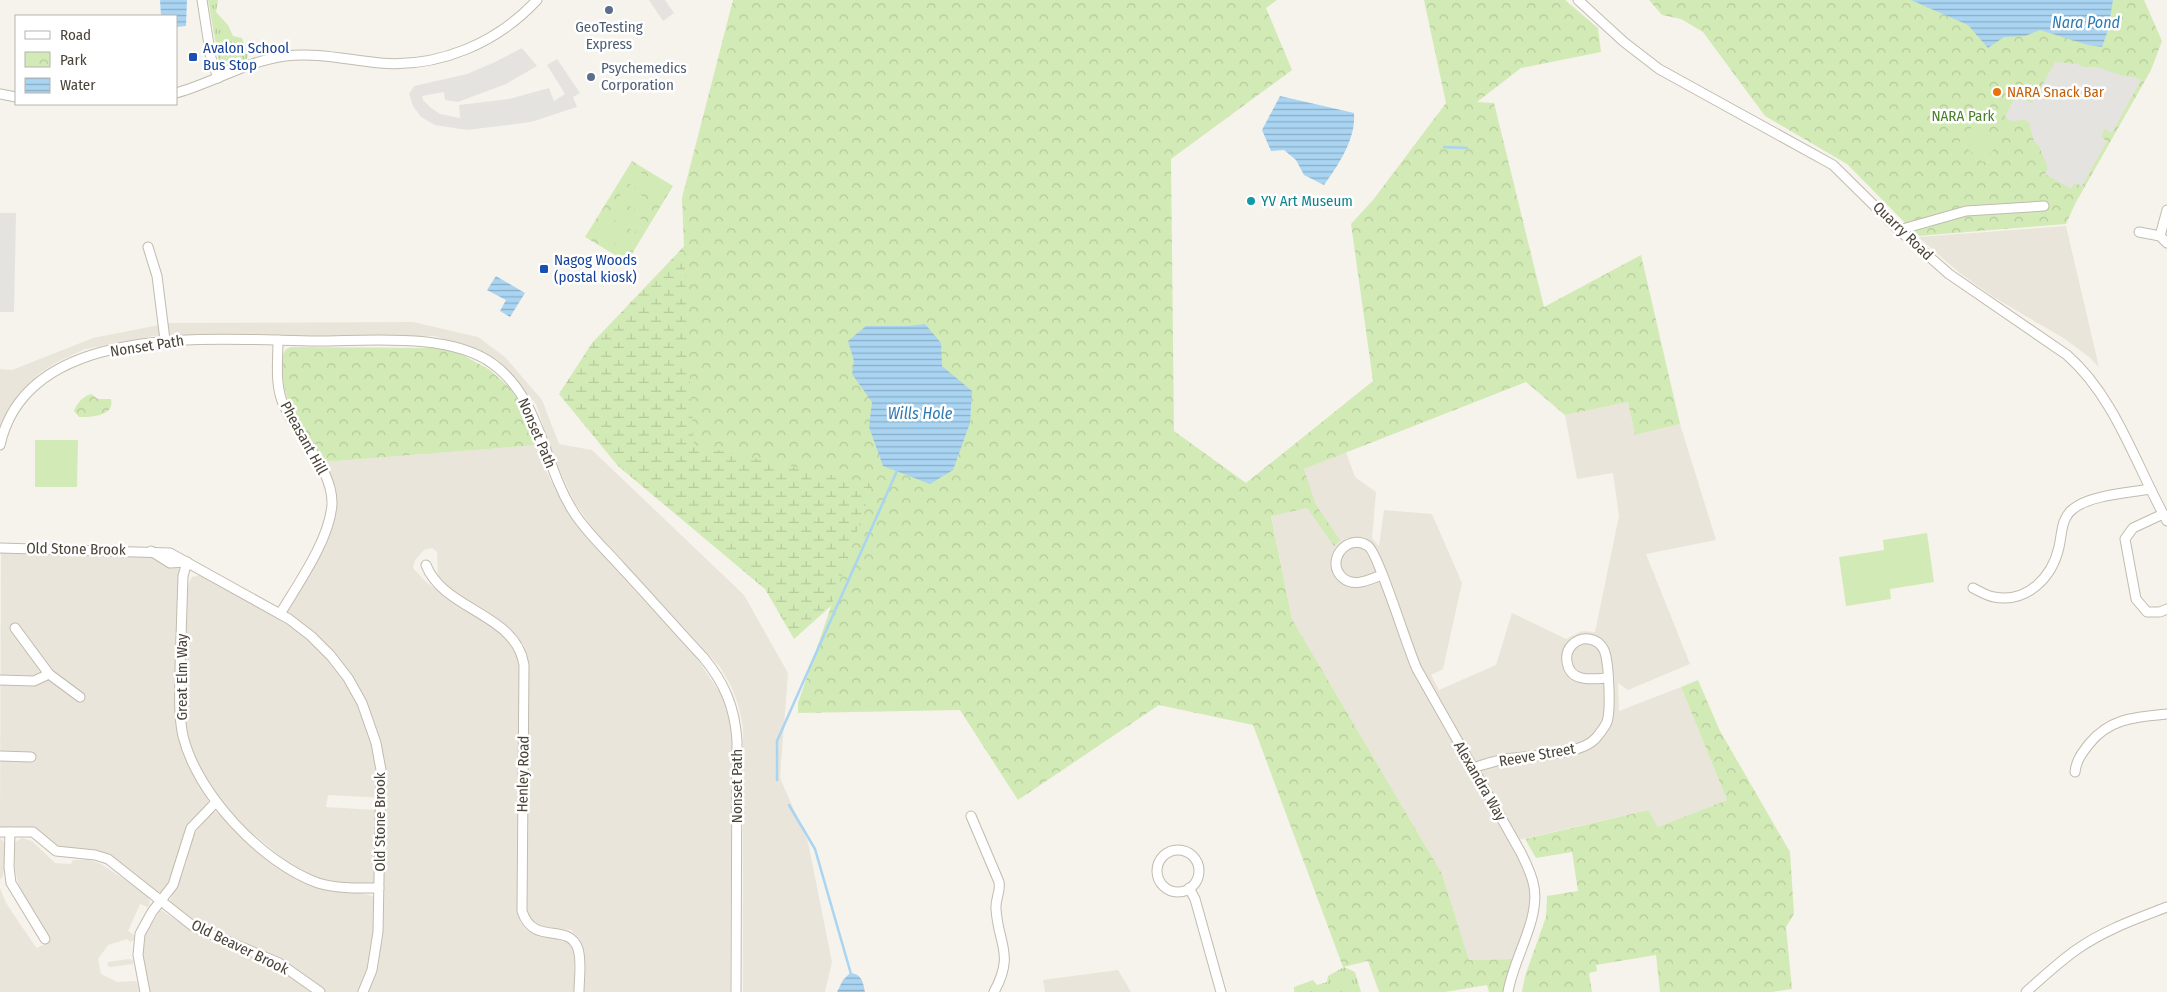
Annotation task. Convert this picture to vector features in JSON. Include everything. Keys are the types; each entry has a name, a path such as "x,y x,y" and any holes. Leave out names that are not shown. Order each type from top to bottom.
{"street":[{"path":"202,0 211,58 218,78"},
{"path":"178,92 259,62 293,56 321,54 395,64 419,62 446,56 471,48 498,33 513,23 537,0"},
{"name":"Quarry Road","path":"1578,0 1624,42 1659,69 1833,165 1899,230 1949,274 2067,355 2081,367 2093,382 2114,417 2165,518"},
{"path":"0,94 15,96"},
{"path":"1899,230 1966,211 2044,206"},
{"path":"2139,232 2164,240 2167,210"},
{"path":"148,247 158,282 165,340"},
{"name":"Nonset Path","path":"0,445 5,428 21,401 34,386 55,371 99,353 165,340 441,343 465,349 486,359 503,373 518,390 530,410 556,476 573,511 590,533 703,657 719,678 730,700 737,740 736,992"},
{"name":"Pheasant Hill","path":"278,340 278,383 282,399 294,425 325,475 332,504 327,525 320,542 280,614"},
{"path":"1973,588 1992,597 2003,598 2014,598 2032,591 2045,578 2054,563 2065,518 2071,510 2081,503 2150,489"},
{"path":"2165,518 2133,528 2127,534 2124,542 2136,599 2148,612 2160,612 2167,609"},
{"name":"Alexandra Way","path":"1382,575 1361,582 1348,581 1341,576 1337,568 1338,555 1342,548 1350,543 1363,543 1373,551 1382,575 1416,669 1520,851 1532,877 1535,888 1534,911 1514,967 1508,992"},
{"name":"Old Stone Brook","path":"0,548 170,553 301,627 331,656 348,678 368,716 376,743 381,777 377,946 372,970 363,992"},
{"name":"Great Elm Way","path":"187,562 183,576 181,726 193,763 215,803 262,848 301,875 329,886 379,888"},
{"name":"Henley Road","path":"426,565 440,586 503,630 516,642 520,649 524,665 522,911 524,919 534,929 562,934 575,942 579,954 578,992"},
{"path":"15,628 49,674 80,697"},
{"name":"Reeve Street","path":"1472,768 1506,759 1572,750 1591,742 1601,732 1607,720 1610,706 1608,678 1606,656 1600,645 1593,640 1584,639 1572,645 1566,656 1567,665 1571,672 1582,679 1608,678"},
{"path":"0,680 34,681 49,674"},
{"path":"2074,772 2082,753 2094,737 2108,726 2133,717 2167,714"},
{"path":"0,756 31,757"},
{"path":"146,992 139,964 138,943 142,928 176,879 191,828 215,803"},
{"path":"971,816 998,876 1000,888 995,907 1004,945 1004,965 1003,974 994,992"},
{"name":"Old Beaver Brook","path":"0,832 33,832 56,851 95,855 108,860 160,902 201,931 279,963 320,992"},
{"path":"10,832 9,867 11,884 45,939"},
{"path":"1183,851 1194,859 1198,868 1198,877 1189,888 1173,891 1165,888 1160,881 1157,869 1165,854 1183,851"},
{"path":"1189,888 1195,899 1221,992"},
{"path":"2026,992 2063,960 2094,938 2126,923 2167,908"}],"shaded area":[{"path":"649,0 665,0 674,13 663,21"},
{"path":"522,48 537,66 506,84 458,102 445,100 444,92 422,96 423,100 440,114 460,118 459,105 509,99 549,88 554,101 565,94 547,65 557,59 580,93 573,97 577,107 531,122 467,130 435,125 421,117 413,106 409,94 414,86 467,74"},
{"path":"2055,62 2077,64 2084,67 2097,67 2141,80 2112,133 2105,129 2101,137 2107,141 2082,186 2075,183 2071,189 2045,174 2048,168 2039,146 2034,142 2029,123 2025,120 2011,121 2005,117 2016,95 2032,103"},
{"path":"0,213 16,213 14,312 0,312"},
{"path":"2066,226 2099,367 2065,339 1995,298 1961,274 1918,237"},
{"path":"413,322 478,337 505,357 542,400 559,444 592,450 744,595 788,673 780,778 808,842 832,962 825,992 743,992 743,727 738,704 731,686 720,667 594,530 575,503 555,461 536,404 498,360 471,347 434,336 154,336 85,349 57,362 40,373 18,395 0,426 0,369 12,370 93,338 169,323"},
{"path":"1628,402 1635,435 1680,424 1716,540 1646,554 1690,664 1628,690 1618,683 1619,711 1681,687 1727,800 1658,827 1647,810 1510,842 1529,881 1531,904 1514,959 1469,960 1442,874 1292,619 1271,515 1307,508 1334,545 1315,504 1304,469 1346,452 1355,477 1376,492 1372,538 1379,546 1384,510 1432,514 1462,583 1443,669 1431,675 1439,690 1496,665 1512,613 1566,639 1582,631 1595,632 1619,516 1613,473 1577,479 1565,415"},
{"path":"538,445 545,468 555,489 585,536 698,660 723,697 729,715 732,735 730,992 583,992 583,955 580,939 571,930 537,926 527,915 529,660 524,645 510,629 442,583 438,577 437,552 432,548 424,550 415,560 413,568 427,583 478,615 502,634 518,654 520,670 517,910 520,922 527,931 565,939 572,946 574,952 574,992 367,992 375,974 381,946 385,798 328,795 326,807 376,810 375,884 361,886 312,877 281,857 245,827 218,799 197,767 185,725 183,706 186,589 192,577 201,575 282,621 323,548 334,518 323,462"},
{"path":"1,552 150,555 161,563 179,567 174,695 181,742 186,758 208,800 208,804 186,828 180,853 167,889 161,893 152,889 107,855 59,846 27,828 0,827"},
{"path":"212,811 220,813 297,875 376,897 373,952 365,980 358,992 325,992 288,966 210,932 178,912 169,903 186,864 193,836"},
{"path":"0,838 6,847 3,876 0,880"},
{"path":"22,838 32,841 55,863 71,864 73,860 90,860 101,864 149,898 150,905 147,907 140,904 128,931 134,935 134,940 130,942 127,939 108,945 98,959 101,974 117,982 136,981 141,992 0,992 0,888 6,903 35,946 37,948 50,941 41,922 20,893 13,859 15,842"},
{"path":"161,910 187,927 280,969 314,992 150,992 141,950 142,939"},
{"path":"133,960 133,964 110,967 107,965 108,962"},
{"path":"1118,970 1131,992 1045,992 1043,980"}],"green space":[{"path":"208,0 218,0 216,12 228,25 233,36 242,38 248,54 247,59 227,66 219,62"},
{"path":"733,0 1277,0 1266,8 1292,70 1171,159 1174,431 1246,483 1373,381 1351,224 1373,200 1446,103 1424,0 1565,0 1598,28 1601,52 1521,68 1477,102 1494,103 1544,307 1641,255 1680,424 1635,435 1628,402 1565,415 1526,382 1304,469 1316,505 1340,540 1334,546 1307,508 1271,516 1292,619 1442,874 1469,960 1514,959 1505,992 1489,992 1487,985 1445,992 1379,992 1368,961 1343,967 1253,725 1159,705 1018,800 960,710 798,713 798,703 873,484 694,445 682,198"},
{"name":"NARA Park","path":"1649,0 2144,0 2162,41 2151,70 2075,204 2066,224 1918,236 1847,164 1765,116 1703,32 1681,19 1662,15"},
{"path":"1977,121 2001,141 1983,162 1959,142"},
{"path":"632,161 673,186 627,262 585,237"},
{"path":"636,170 663,186 655,199 628,183"},
{"path":"626,186 653,203 645,216 618,199"},
{"path":"616,203 643,220 635,232 608,216"},
{"path":"946,209 860,580 794,639 765,589 618,466 559,394 592,343 690,240"},
{"path":"606,220 633,236 625,249 598,233"},
{"path":"291,347 437,348 461,354 490,370 510,388 525,411 538,445 323,462 294,415 285,390 282,359 285,351"},
{"path":"91,394 98,399 111,399 109,409 101,415 79,417 74,411 75,408 83,398"},
{"path":"35,440 78,440 77,487 35,487"},
{"path":"1927,533 1934,582 1890,589 1891,599 1846,606 1839,557 1884,550 1883,540"},
{"path":"1698,680 1720,731 1790,852 1794,914 1786,927 1792,989 1772,992 1660,992 1656,955 1596,965 1597,971 1589,973 1592,992 1522,992 1525,976 1546,917 1547,896 1578,891 1572,852 1536,858 1525,839 1648,810 1658,827 1727,800 1681,687"},
{"path":"1344,967 1355,972 1361,992 1294,992 1294,987 1313,980 1317,985 1327,982 1328,976"}],"water":[{"path":"160,0 187,0 186,26 178,27 178,15 161,15"},
{"name":"Nara Pond","path":"1911,0 2113,0 2108,30 2102,47 2088,45 2040,30 2025,36 2004,37 1988,48 1968,25"},
{"path":"1280,96 1354,113 1354,123 1349,142 1341,160 1324,185 1304,175 1296,160 1284,150 1271,151 1262,130"},
{"path":"496,276 525,293 510,317 500,311 506,300 487,290"},
{"name":"Wills Hole","path":"925,324 941,343 942,366 972,391 970,423 953,470 930,484 883,466 869,427 872,402 852,374 854,361 848,341 866,326"},
{"path":"850,973 857,975 863,982 865,992 837,992 843,980"}],"waterway":[{"path":"1444,147 1467,148"},
{"path":"777,780 777,741 897,471"},
{"path":"789,805 815,849 851,974"}],"place":[{"name":"GeoTesting Express","path":"609,10"},
{"name":"Avalon School Bus Stop","path":"193,57"},
{"name":"Psychemedics Corporation","path":"591,77"},
{"name":"NARA Snack Bar","path":"1997,92"},
{"name":"YV Art Museum","path":"1251,201"},
{"name":"Nagog Woods (postal kiosk)","path":"544,269"}]}
